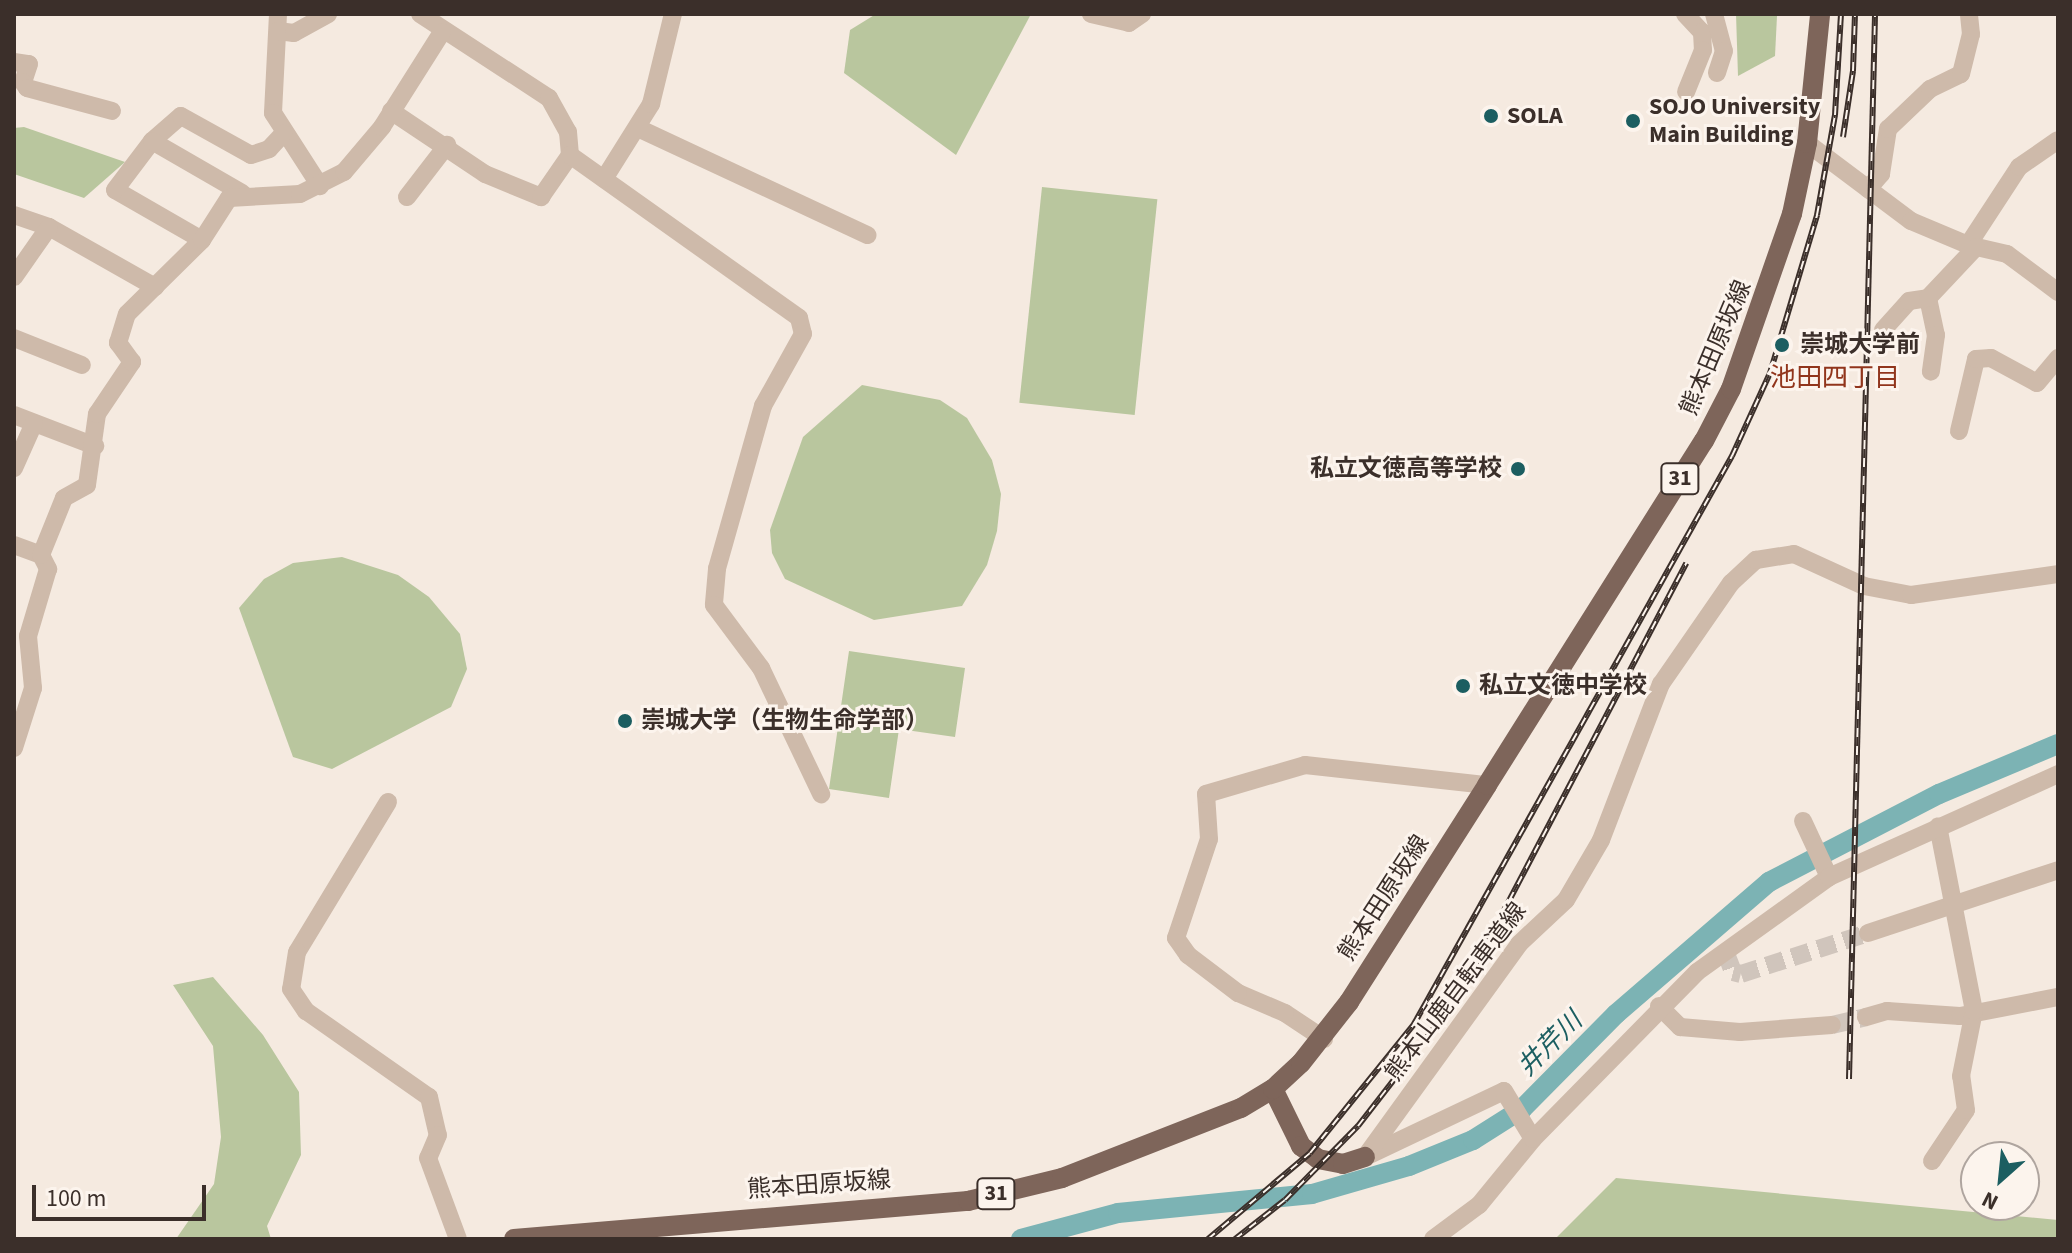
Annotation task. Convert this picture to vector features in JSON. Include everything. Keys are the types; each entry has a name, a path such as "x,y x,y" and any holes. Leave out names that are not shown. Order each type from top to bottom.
{"main road":[{"name":"熊本田原坂線","path":"514,1239 700,1229 968,1201 1062,1178 1241,1108 1273,1089 1324,1039 1704,441 1731,389 1777,270 1807,143 1820,14"},
{"path":"1273,1089 1301,1146 1318,1159 1343,1164 1365,1157"}],"street":[{"path":"278,22 294,33 328,14"},
{"path":"391,111 447,145 485,174 541,197 570,155 568,132 549,98 442,32 420,14"},
{"path":"604,179 640,129 673,14"},
{"path":"1091,14 1129,23 1142,14"},
{"path":"1685,14 1702,32 1703,50 1686,92"},
{"path":"1714,14 1724,51 1717,73"},
{"path":"1868,189 1881,174 1888,129 1930,89 1961,74 1971,34 1969,14"},
{"path":"278,22 273,113 283,134 302,153 320,186"},
{"path":"41,555 64,498 87,485 95,446 97,414 132,362 117,334 127,314 202,240 229,198 242,193 286,196 320,186 344,172 391,111 442,32"},
{"path":"14,62 29,64 23,82 27,88 112,111"},
{"path":"202,240 115,190 152,141 181,116 251,155 269,149 283,134"},
{"path":"640,129 867,235"},
{"path":"1883,330 1909,301 1928,298 1972,246 2019,167 2058,140"},
{"path":"152,141 242,193"},
{"path":"1807,143 1911,221 1972,246 2007,254 2058,292"},
{"path":"407,197 447,145"},
{"path":"570,155 799,318 803,334 763,406 717,569 714,605 761,668 821,794"},
{"path":"14,215 49,227 155,287"},
{"path":"14,277 49,227"},
{"path":"1928,298 1936,335 1931,372"},
{"path":"14,338 82,365"},
{"path":"1959,431 1976,359 1991,358 2037,383 2058,358"},
{"path":"14,415 95,446"},
{"path":"14,468 34,423"},
{"path":"14,545 41,555 48,569 21,633 33,688 14,748"},
{"name":"熊本山鹿自転車道線","path":"1365,1157 1519,944 1566,900 1601,840 1661,684 1731,583 1756,560 1794,554 1864,586 1911,595 2058,574"},
{"path":"1324,1039 1285,1013 1238,993 1188,955 1176,938 1209,839 1206,794 1305,765 1487,785"},
{"path":"1433,1239 1479,1205 1533,1139 1659,1006 1697,972 1829,877 2058,774"},
{"path":"388,802 297,952 291,989 306,1011 429,1097 438,1135 428,1158 458,1239"},
{"path":"1803,821 1829,877"},
{"path":"1932,1161 1966,1110 1961,1076 1974,1011 1938,826"},
{"path":"1868,933 1942,911 1953,903 2058,870"},
{"path":"1866,1017 1887,1011 1960,1016 2058,997"},
{"path":"1659,1006 1680,1027 1740,1032 1832,1025"},
{"path":"1365,1157 1504,1091 1533,1139"}],"green space":[{"path":"876,14 1031,14 956,155 844,73 850,30"},
{"path":"1736,14 1777,16 1775,56 1738,76"},
{"path":"24,127 125,162 84,198 14,174 14,128"},
{"path":"1042,187 1157,199 1135,415 1019,403"},
{"path":"862,385 940,400 967,418 992,460 1001,494 997,531 987,565 962,606 874,620 785,579 772,553 770,530 803,437"},
{"path":"342,557 398,575 429,597 460,634 467,669 451,707 332,769 293,757 239,608 264,579 293,563"},
{"path":"849,651 965,668 955,737 899,729 889,798 829,789"},
{"path":"213,977 263,1035 299,1092 301,1155 267,1226 271,1239 176,1239 214,1184 221,1137 213,1046 173,985"},
{"path":"1616,1178 1960,1211 1960,1221 2058,1220 2058,1239 1555,1239"}],"waterway":[{"name":"井芹川","path":"1021,1239 1118,1213 1312,1194 1409,1166 1473,1140 1522,1109 1616,1014 1769,882 1939,794 2058,744"}],"tunnel":[{"path":"1725,951 1733,972 1741,974 1868,933"},
{"path":"1832,1025 1866,1017"}],"railway":[{"path":"1208,1239 1310,1153 1414,1024 1732,456 1770,373 1817,215 1835,115 1841,14"},
{"path":"1843,137 1853,71 1855,14"},
{"path":"1849,1079 1875,14"},
{"path":"1235,1239 1285,1200 1358,1126 1459,996 1686,563"}],"place":[{"name":"SOLA","path":"1491,116"},
{"name":"SOJO University Main Building","path":"1633,121"},
{"name":"崇城大学前","path":"1782,345"},
{"name":"私立文徳高等学校","path":"1518,469"},
{"name":"私立文徳中学校","path":"1463,686"},
{"name":"崇城大学（生物生命学部）","path":"625,721"}],"district":[{"name":"池田四丁目","path":"1835,378"}]}
